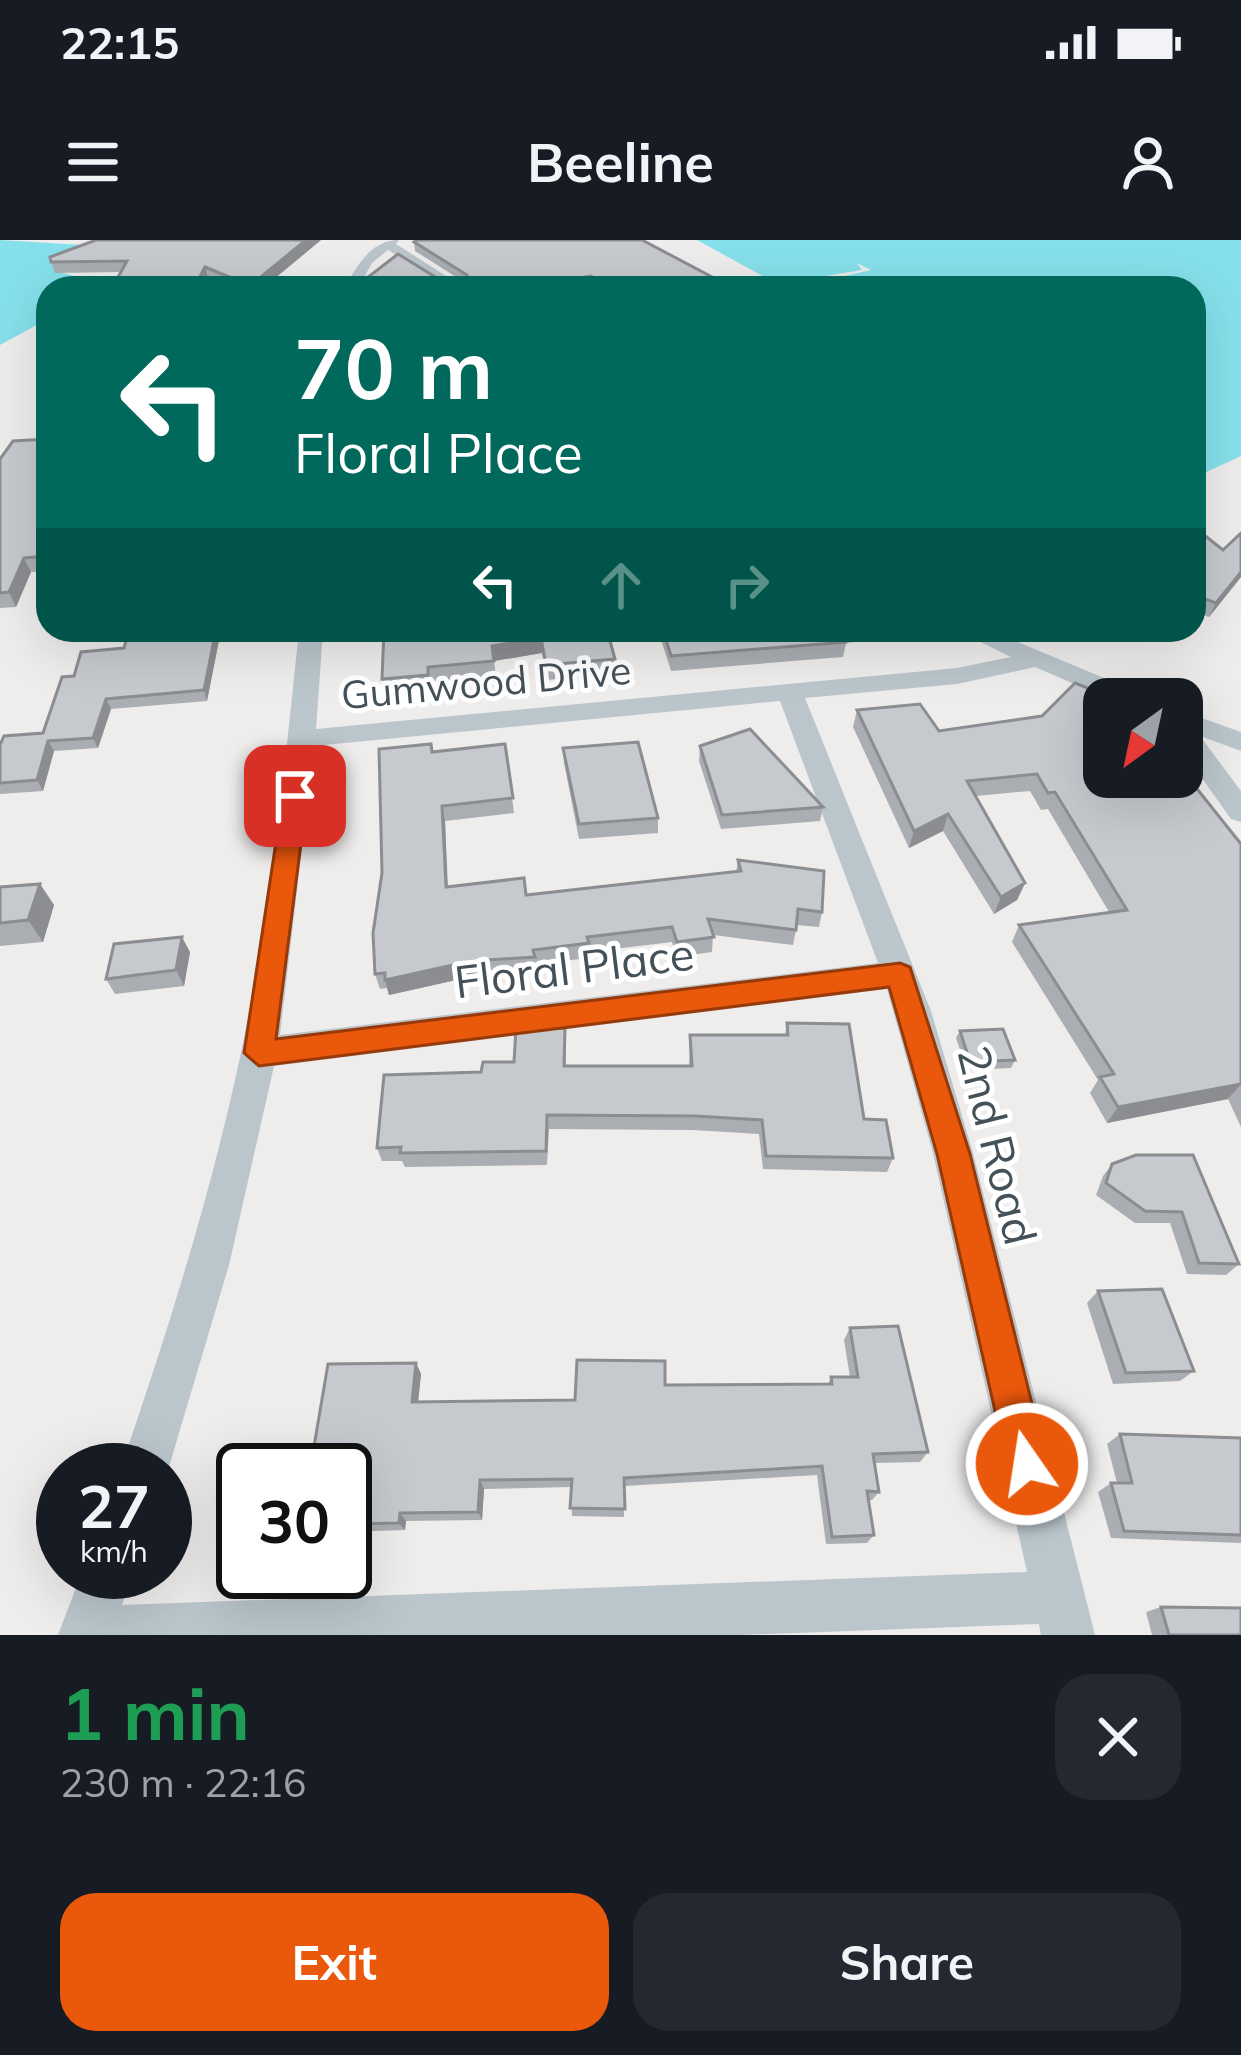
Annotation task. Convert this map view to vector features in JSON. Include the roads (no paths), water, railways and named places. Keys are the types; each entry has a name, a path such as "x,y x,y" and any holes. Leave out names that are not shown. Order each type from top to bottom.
{"street":[{"path":"361,276 390,242 440,276"},
{"path":"152,1443 194,1317 259,1053 302,739 310,642"},
{"path":"994,642 1083,680"},
{"name":"Gumwood Drive","path":"302,739 997,672 1034,660"},
{"name":"2nd Road","path":"790,693 900,974 953,1154 1063,1616"},
{"path":"1203,727 1241,742"},
{"path":"1203,759 1241,812"},
{"name":"Floral Place","path":"259,1053 900,974"},
{"path":"98,1599 86,1634 1063,1616"}],"water":[{"path":"0,240 83,245 63,273 74,276 36,276 36,326 0,345"},
{"path":"697,240 1241,240 1241,456 1206,472 1206,276 844,276 871,270 857,263 862,270 826,276 762,276"}]}
